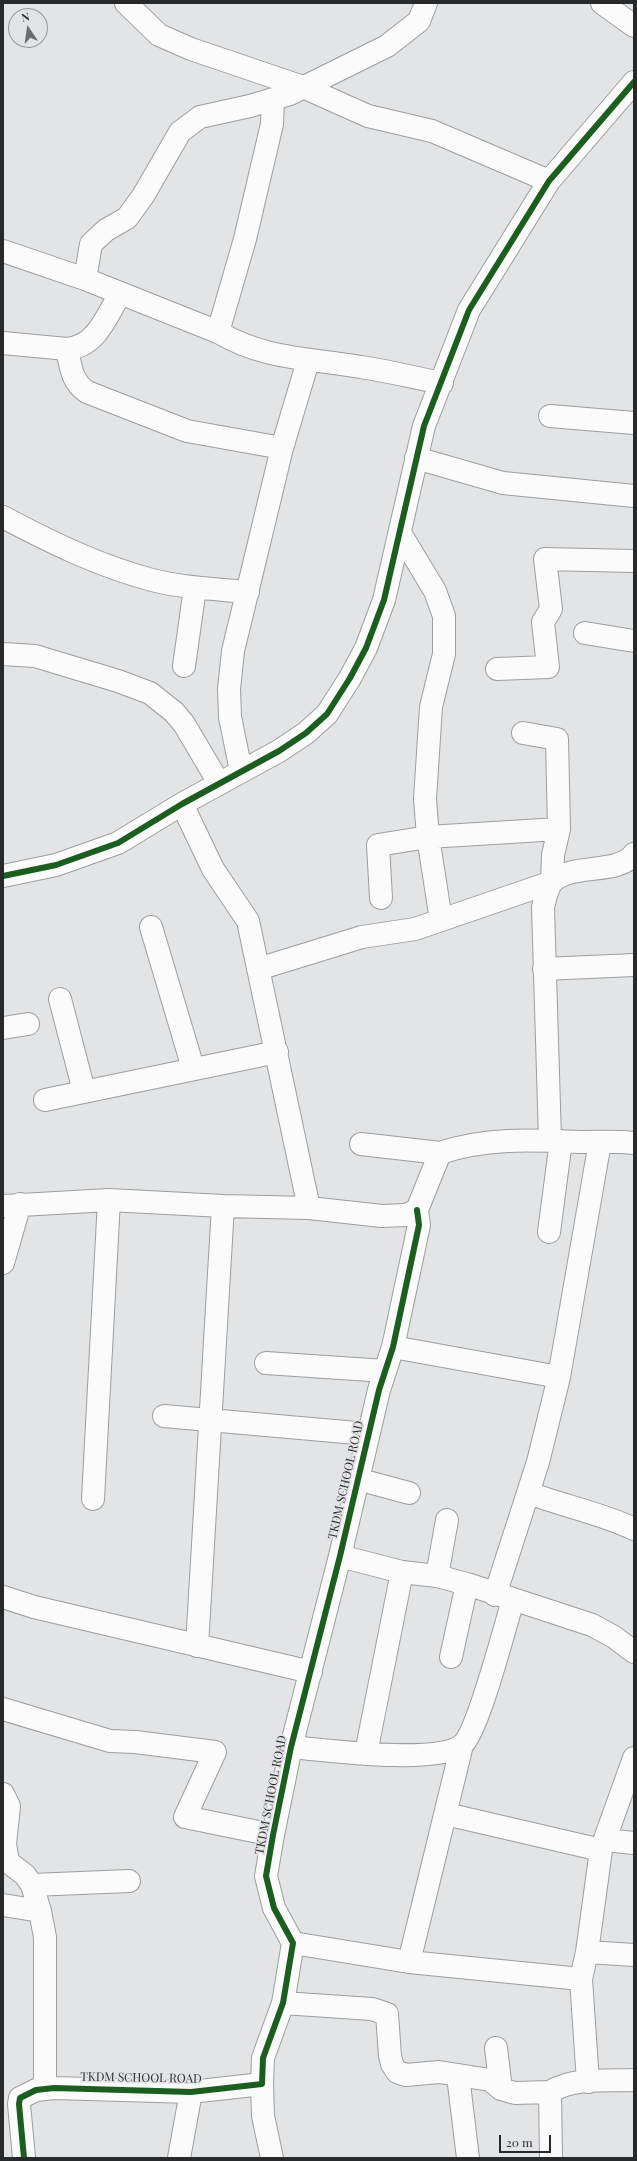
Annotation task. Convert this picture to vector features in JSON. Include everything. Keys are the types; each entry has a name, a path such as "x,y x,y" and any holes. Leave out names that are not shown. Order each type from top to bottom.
{"street":[{"path":"126,3 159,35 191,49 302,87 368,116 432,131 550,181"},
{"path":"85,279 91,244 106,230 126,218 143,196 180,132 200,117 273,99 302,87 387,46 419,21 426,3"},
{"path":"602,3 634,26"},
{"path":"3,876 56,866 118,843 182,804 299,738 327,714 350,678 366,648 384,600 424,426 469,310 550,181 634,82"},
{"path":"218,332 245,239 272,124 273,99"},
{"path":"3,251 85,279 218,332 238,344 263,352 308,361 361,367 442,382"},
{"path":"3,342 67,349 78,348 88,343 95,336 120,294"},
{"path":"67,349 77,385 87,392 187,431 282,448"},
{"path":"241,772 230,717 229,689 233,651 282,448 308,361"},
{"path":"550,416 634,423"},
{"path":"416,458 503,483 634,496"},
{"path":"3,517 54,544 103,564 152,580 195,588 248,592"},
{"path":"400,533 435,591 444,616 444,654 431,707 425,799 428,837 441,920"},
{"path":"497,669 548,667 543,622 551,609 545,559 634,561"},
{"path":"184,666 195,588"},
{"path":"585,633 634,641"},
{"path":"3,654 35,656 118,681 150,693 174,712 184,724 219,783"},
{"path":"523,733 557,739 559,828 553,855 552,882 543,907 544,969 556,1140 549,1232"},
{"path":"182,804 213,869 248,921 309,1208"},
{"path":"382,898 378,845 428,837 559,828"},
{"path":"258,969 362,937 415,929 552,882 564,875 618,864 629,860 634,854"},
{"path":"150,927 193,1068"},
{"path":"544,969 634,965"},
{"path":"60,999 84,1092"},
{"path":"3,1028 28,1024"},
{"path":"45,1100 193,1068 277,1052"},
{"path":"361,1144 440,1153 471,1143 556,1140 634,1142"},
{"path":"409,1962 462,1745 476,1722 504,1597 559,1376 600,1142"},
{"path":"3,1263 11,1205 109,1200 223,1206 309,1208 382,1216 406,1216 417,1210 440,1153"},
{"path":"93,1499 109,1200"},
{"path":"197,1646 223,1206"},
{"name":"TKDM SCHOOL ROAD","path":"293,1943 274,1908 266,1876 291,1747 340,1556 368,1434 393,1347 419,1225 417,1210"},
{"path":"393,1347 559,1376"},
{"path":"266,1363 385,1371"},
{"path":"164,1416 368,1434"},
{"path":"357,1479 409,1493"},
{"path":"529,1493 560,1504 614,1519 634,1529"},
{"path":"437,1576 447,1520"},
{"path":"340,1556 402,1572 437,1576 467,1584 592,1625 614,1637 634,1652"},
{"path":"366,1753 402,1572"},
{"path":"451,1657 467,1584"},
{"path":"3,1597 34,1607 311,1672"},
{"path":"3,1709 110,1741 135,1742 215,1752 185,1817 273,1835"},
{"path":"291,1747 366,1753 437,1755 462,1745"},
{"path":"588,2082 581,1979 587,1952 603,1845 634,1758"},
{"path":"3,1794 9,1806 5,1844 8,1862 25,1875 32,1885 40,1911 44,1937 45,2089"},
{"path":"446,1814 603,1845 634,1843"},
{"path":"32,1885 129,1881"},
{"path":"3,1905 40,1911"},
{"path":"272,2158 263,2116 263,2058 283,2003 293,1943 409,1962 581,1979"},
{"path":"587,1952 634,1955"},
{"path":"283,2003 372,2009 387,2014 392,2064 397,2072 406,2075 439,2072 490,2080 501,2089 515,2093 550,2092 561,2085 588,2082 634,2080"},
{"path":"496,2048 501,2089"},
{"path":"458,2076 468,2158"},
{"name":"TKDM SCHOOL ROAD","path":"24,2158 19,2104 20,2098 27,2093 45,2089 191,2092 262,2084"},
{"path":"179,2158 191,2092"},
{"path":"550,2092 551,2158"}],"cycle path":[{"path":"3,876 56,865 118,843 182,804 279,751 306,733 327,714 350,678 366,648 384,600 424,426 469,310 549,181 634,82"},
{"path":"24,2158 19,2104 20,2098 36,2090 54,2088 191,2092 262,2084 263,2058 283,2003 293,1943 274,1908 266,1876 273,1835 291,1747 340,1556 379,1390 393,1347 419,1225 417,1210"}]}
